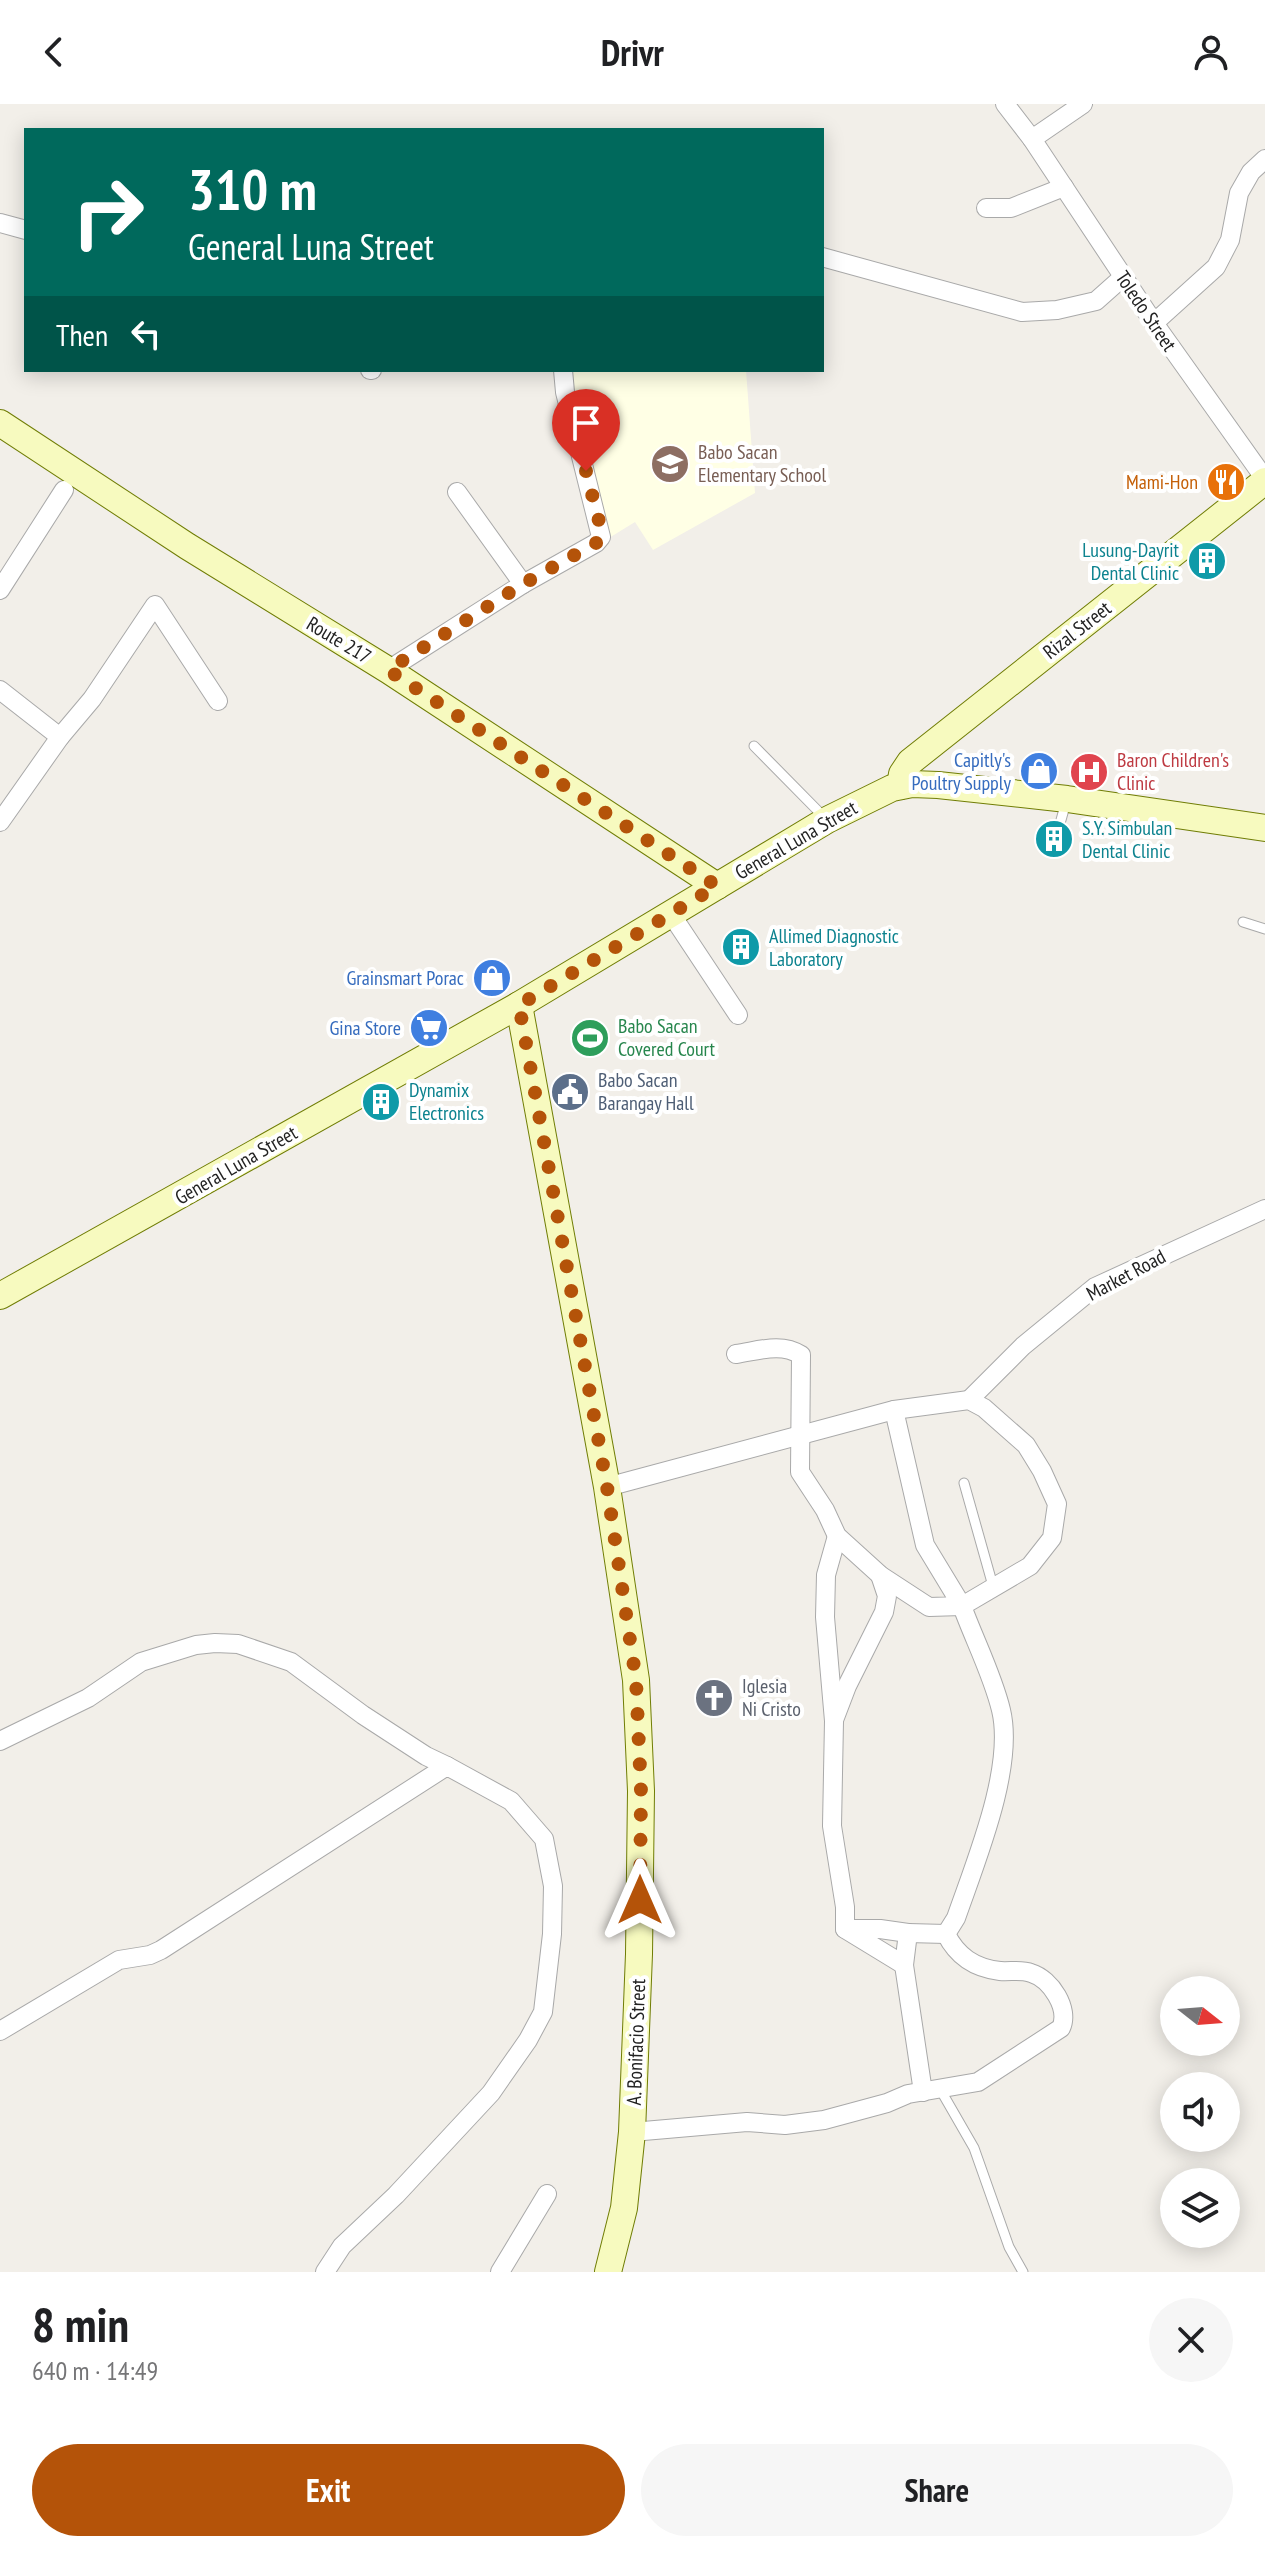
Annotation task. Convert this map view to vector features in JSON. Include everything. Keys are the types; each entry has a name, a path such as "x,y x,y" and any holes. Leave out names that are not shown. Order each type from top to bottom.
{"main road":[{"name":"Route 217","path":"0,423 199,553 388,670 717,886"},
{"name":"Rizal Street","path":"900,786 902,774 910,762 1265,480"},
{"name":"General Luna Street","path":"0,1296 519,1005 869,797 900,786 938,785 1064,810 1265,828"},
{"name":"A. Bonifacio Street","path":"519,1005 607,1487 636,1680 641,1791 632,2132 624,2208 608,2272"}],"street":[{"name":"Toledo Street","path":"1005,104 1265,480"},
{"path":"1032,139 1083,104"},
{"path":"1154,323 1216,267 1230,240 1239,193 1251,172 1265,159"},
{"path":"986,208 1011,208 1064,187"},
{"path":"0,223 24,229"},
{"path":"824,258 1022,312 1057,310 1096,301 1123,277"},
{"path":"388,670 523,584 596,543 601,537 565,392 563,372"},
{"path":"0,590 64,490"},
{"path":"457,492 523,584"},
{"path":"0,822 60,737 92,699 155,605 218,701"},
{"path":"0,690 60,737"},
{"path":"671,914 738,1015"},
{"name":"Market Road","path":"969,1400 1023,1346 1095,1287 1265,1209"},
{"path":"607,1487 799,1433 894,1410 969,1400 984,1408 1026,1445 1042,1471 1057,1504 1052,1538 1030,1566 962,1606 929,1607 880,1575 837,1536 825,1510 800,1472 799,1433 801,1355 781,1347 736,1354"},
{"path":"894,1410 925,1545 962,1606 1001,1711 1002,1752 994,1803 956,1918 946,1934"},
{"path":"837,1536 826,1575 825,1617 834,1721 832,1826 845,1907 845,1929"},
{"path":"834,1721 847,1686 884,1612 887,1596 880,1575"},
{"path":"0,1741 88,1698 141,1662 196,1645 238,1644 291,1662 426,1756 511,1801 544,1839 553,1886 552,1934 543,2012 528,2040 491,2093 396,2195 342,2246 325,2272"},
{"path":"0,2031 119,1960 161,1950 447,1766"},
{"path":"845,1929 946,1934"},
{"path":"845,1929 904,1965"},
{"path":"908,1933 904,1965 932,2091"},
{"path":"632,2132 747,2122 785,2125 824,2120 908,2094 978,2082 1061,2028 1065,2020 1060,2003 1041,1978 1031,1973 999,1971 974,1964 953,1948 946,1934"},
{"path":"500,2272 547,2194"}],"lane":[{"path":"754,746 827,820"},
{"path":"1243,922 1265,929"},
{"path":"964,1483 993,1586"},
{"path":"932,2091 974,2148 1009,2247 1023,2272"}],"shaded area":[{"name":"Babo Sacan Elementary School","path":"566,372 746,372 755,493 653,550 635,522 609,538"}],"place":[{"name":"Babo Sacan Elementary School","path":"670,464"},
{"name":"Mami-Hon","path":"1226,482"},
{"name":"Lusung-Dayrit Dental Clinic","path":"1207,561"},
{"name":"Capitly's Poultry Supply","path":"1039,771"},
{"name":"Baron Children's Clinic","path":"1089,772"},
{"name":"S.Y. Simbulan Dental Clinic","path":"1054,839"},
{"name":"Allimed Diagnostic Laboratory","path":"741,947"},
{"name":"Grainsmart Porac","path":"492,978"},
{"name":"Gina Store","path":"429,1028"},
{"name":"Babo Sacan Covered Court","path":"590,1038"},
{"name":"Babo Sacan Barangay Hall","path":"570,1092"},
{"name":"Dynamix Electronics","path":"381,1102"},
{"name":"Iglesia Ni Cristo","path":"714,1698"}],"route":[{"path":"586,471 601,529 601,537 596,543 523,584 388,670 717,886 519,1005 607,1487 636,1680 641,1791 640,1900"}]}
